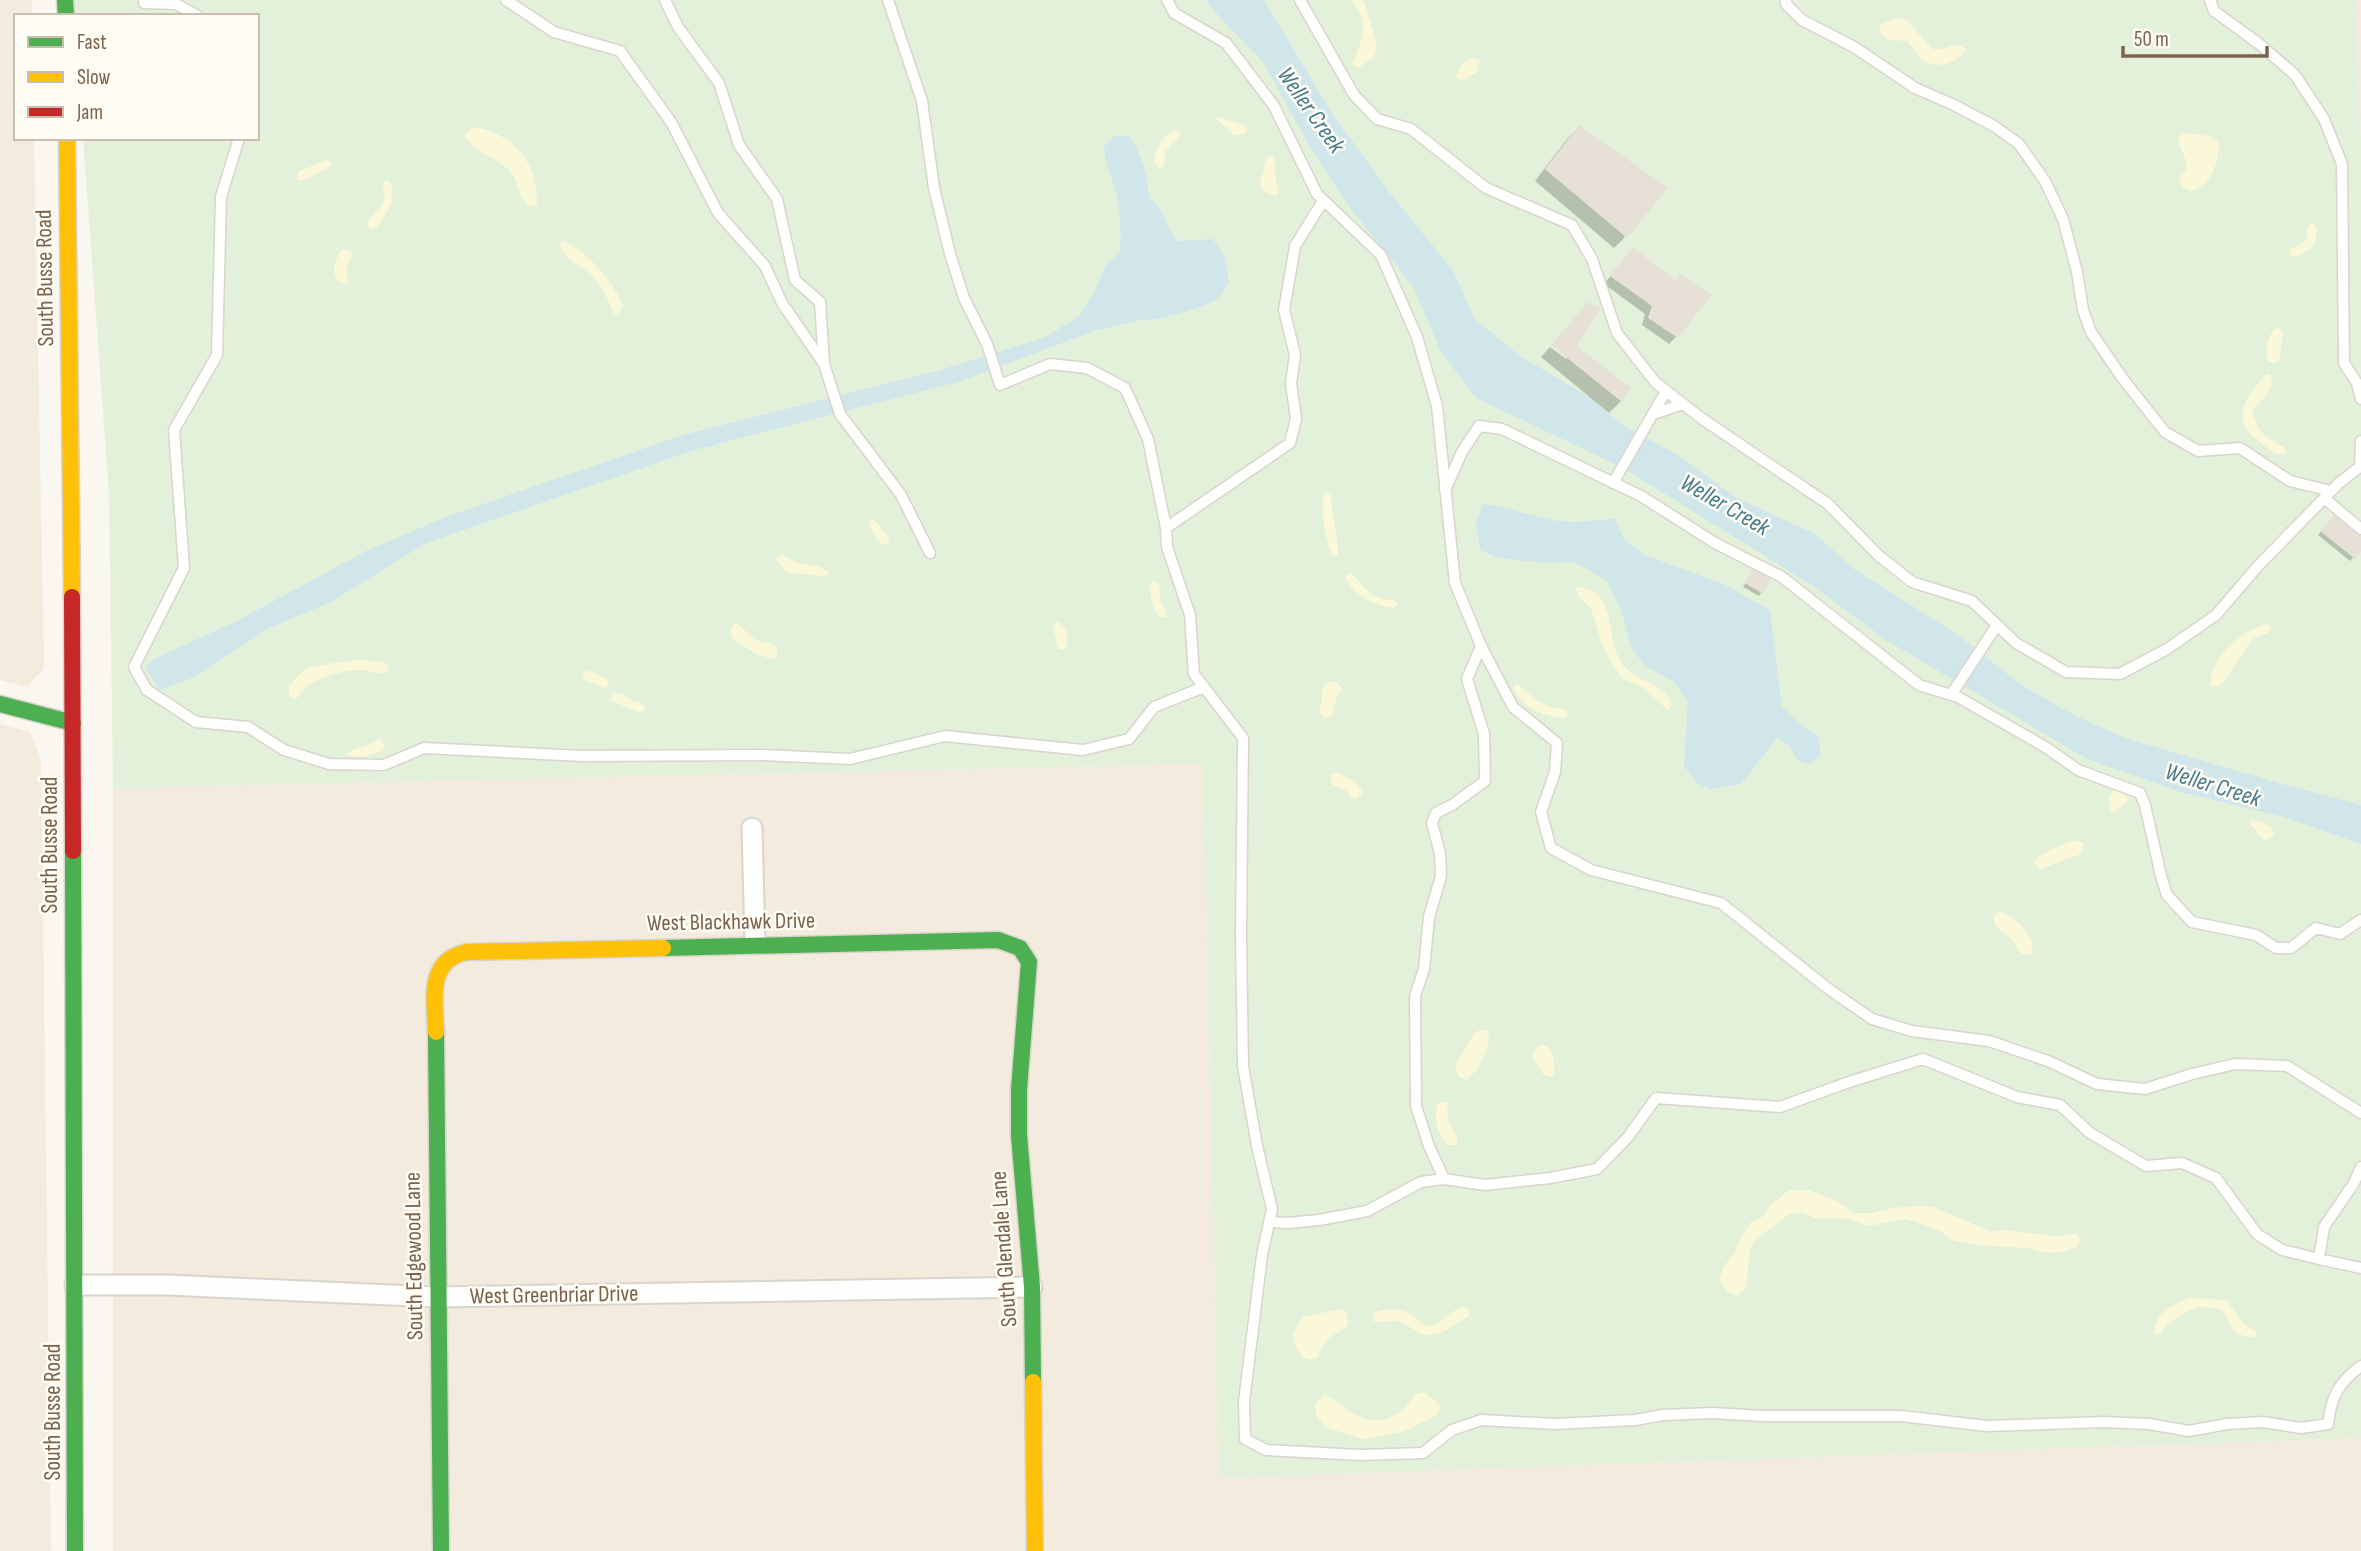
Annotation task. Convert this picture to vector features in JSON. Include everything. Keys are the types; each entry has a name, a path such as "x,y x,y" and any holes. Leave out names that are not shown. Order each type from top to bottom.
{"street":[{"name":"South Busse Road","path":"67,140 73,723 75,1551"},
{"path":"0,704 73,723"},
{"path":"752,828 755,944"},
{"name":"West Blackhawk Drive","path":"445,963 454,954 467,952 755,944 998,940 1020,948"},
{"name":"South Glendale Lane","path":"1020,948 1029,962 1019,1124 1032,1287 1035,1551"},
{"name":"South Edgewood Lane","path":"441,1551 436,1297 435,979 445,963"},
{"name":"West Greenbriar Drive","path":"75,1285 167,1285 436,1297 1032,1287"}],"lane":[{"path":"144,0 144,3 176,4 194,14"},
{"path":"506,0 554,32 620,51 671,122 718,214 765,266 782,303 824,364 840,414 901,495 930,552"},
{"path":"666,0 678,27 719,83 738,145 777,199 795,280 820,302 824,364"},
{"path":"888,0 922,101 934,188 950,254 964,298 988,344 1000,385 1049,364 1087,368 1125,388 1148,439 1166,528 1167,547 1190,615 1194,674 1243,738 1243,1066 1257,1146 1272,1209 1262,1255 1244,1402 1245,1439 1266,1450 1361,1455 1423,1453 1452,1430 1481,1420 1555,1424 1713,1413 1762,1416 1901,1416 1987,1426 2104,1422 2149,1424 2189,1431 2227,1424 2263,1422 2301,1428 2328,1424 2331,1402 2347,1376 2361,1366"},
{"path":"1167,0 1174,13 1226,43 1274,106 1317,194 1381,256 1417,337 1437,406 1455,583 1481,646 1513,707 1557,743 1555,772 1541,812 1551,848 1591,870 1721,904 1826,987 1872,1019 1912,1031 1989,1041 2048,1061 2096,1084 2109,1086 2145,1090 2192,1074 2235,1064 2287,1066 2361,1113"},
{"path":"1300,0 1354,95 1377,119 1410,129 1486,188 1572,225 1592,259 1617,333 1655,382 1828,504 1878,555 1912,582 1972,601 2016,643 2066,672 2120,674 2167,649 2216,615 2258,566 2328,495 2361,466 2361,441"},
{"path":"1786,0 1786,4 1802,20 1854,47 1915,88 1994,126 2018,144 2045,180 2063,219 2077,272 2083,310 2091,332 2123,379 2165,432 2199,451 2240,448 2290,481 2328,495 2361,529"},
{"path":"2210,0 2214,11 2258,43 2295,75 2324,119 2342,164 2344,363 2357,383 2361,399"},
{"path":"238,140 221,197 218,355 174,430 184,568 134,667 147,690 196,722 248,727 284,750 329,764 384,765 424,748 582,757 761,755 850,759 944,736 1083,750 1129,739 1154,707 1204,687"},
{"path":"1166,528 1290,443 1296,419 1291,383 1294,355 1284,310 1295,246 1323,201"},
{"path":"1613,483 1666,391"},
{"path":"1651,417 1683,404"},
{"path":"1445,490 1462,452 1479,426 1502,429 1641,496 1716,543 1782,577 1919,685 1953,691 2078,770 2140,793 2146,805 2167,895 2192,922 2256,935 2276,948 2291,948 2316,928 2340,934 2361,920"},
{"path":"1953,691 1997,625"},
{"path":"1444,1180 1416,1106 1415,996 1424,969 1429,917 1441,876 1440,853 1432,823 1436,813 1485,781 1483,734 1467,679 1481,646"},
{"path":"1269,1222 1319,1220 1367,1212 1421,1182 1444,1180 1485,1185 1550,1178 1597,1169 1628,1137 1656,1098 1780,1107 1852,1080 1923,1059 2017,1097 2060,1105 2090,1133 2146,1166 2182,1163 2216,1178 2257,1234 2282,1250 2361,1268"},
{"path":"2319,1259 2324,1227 2354,1183 2361,1167"}],"shaded area":[{"path":"0,0 32,0 32,14 14,14 14,140 34,140 44,668 27,687 0,680"},
{"path":"2355,0 2361,0 2361,143"},
{"path":"0,724 30,732 41,759 51,1551 0,1551"},
{"path":"1203,764 1219,1478 2361,1438 2361,1551 113,1551 113,788"}],"green space":[{"path":"73,0 2355,0 2361,141 2361,1438 1219,1478 1203,764 113,788 109,494 83,140 259,140 259,14 75,14"}],"sand":[{"path":"1351,0 1362,0 1365,4 1377,46 1374,57 1358,68 1353,63 1362,38 1363,23"},
{"path":"1896,18 1906,20 1933,49 1959,46 1966,50 1957,59 1945,64 1927,63 1907,41 1888,39 1879,31 1881,24"},
{"path":"1472,58 1480,60 1477,72 1461,81 1456,76 1462,65"},
{"path":"1213,116 1245,125 1247,129 1244,134 1234,135"},
{"path":"473,127 501,136 521,153 533,176 537,205 529,206 525,202 508,169 464,136"},
{"path":"1173,130 1179,131 1181,135 1166,151 1164,167 1159,168 1154,163 1158,148"},
{"path":"2181,133 2210,136 2219,143 2217,159 2208,180 2197,189 2189,191 2182,186 2179,179 2187,169 2178,141"},
{"path":"1272,156 1275,159 1279,193 1277,196 1262,191 1260,183 1267,157"},
{"path":"327,160 331,163 330,167 305,180 298,180 298,172"},
{"path":"386,180 392,184 391,204 377,228 371,229 367,225 368,220 382,205 385,194 382,187"},
{"path":"2312,223 2317,228 2314,246 2298,256 2291,257 2289,250 2303,243"},
{"path":"563,240 582,252 606,277 623,306 619,313 614,314 604,291 591,274 562,251 560,245"},
{"path":"343,249 353,253 346,269 347,284 337,279 334,269"},
{"path":"2276,328 2283,334 2279,361 2273,363 2268,362 2267,349 2269,339"},
{"path":"2270,374 2270,389 2253,409 2259,429 2285,448 2285,454 2280,455 2251,434 2242,418 2243,409 2251,393 2265,375"},
{"path":"1327,492 1331,495 1338,556 1332,555 1324,526 1323,495"},
{"path":"873,519 888,536 890,543 884,545 875,536 869,523"},
{"path":"782,554 793,561 817,566 829,572 826,577 786,572 776,560"},
{"path":"1351,573 1374,596 1395,600 1398,605 1394,608 1379,605 1359,594 1345,576"},
{"path":"1153,581 1159,584 1161,603 1167,611 1166,617 1162,618 1152,604 1149,586"},
{"path":"1576,587 1589,589 1598,595 1608,614 1620,660 1633,674 1664,692 1671,706 1668,710 1644,688 1623,679 1603,647 1591,608 1578,596"},
{"path":"1058,621 1067,634 1065,650 1058,649 1053,627"},
{"path":"736,623 756,640 773,645 778,651 776,658 758,655 732,638 731,628"},
{"path":"2266,624 2270,625 2269,633 2254,637 2223,683 2217,687 2211,686 2215,665 2228,647 2237,639"},
{"path":"360,660 383,662 389,667 387,672 383,673 359,670 334,674 308,685 298,697 293,699 289,695 289,686 309,668"},
{"path":"589,670 607,679 609,684 606,688 584,680 583,674"},
{"path":"1336,681 1343,690 1337,696 1332,716 1324,718 1319,710 1322,689 1328,682"},
{"path":"1518,684 1543,705 1563,709 1568,714 1567,718 1543,714 1528,706 1513,687"},
{"path":"613,693 621,693 635,702 639,701 644,710 638,712 610,700"},
{"path":"381,740 384,744 383,750 365,756 346,755 352,750"},
{"path":"1332,773 1350,779 1363,793 1356,799 1350,798 1344,789 1333,786"},
{"path":"2113,790 2125,795 2128,801 2114,813 2110,810 2109,796"},
{"path":"2252,820 2261,821 2272,828 2274,834 2270,839 2264,840 2249,823"},
{"path":"2077,841 2084,843 2081,854 2040,869 2034,862 2054,848"},
{"path":"1999,911 2018,923 2029,935 2032,942 2030,955 2022,954 1997,926 1994,915"},
{"path":"1480,1030 1488,1030 1486,1051 1480,1064 1467,1080 1458,1076 1455,1065 1474,1034"},
{"path":"1542,1045 1549,1047 1552,1055 1553,1077 1544,1075 1532,1057 1536,1048"},
{"path":"1439,1102 1447,1102 1448,1121 1458,1138 1456,1145 1447,1145 1438,1130 1436,1113"},
{"path":"1789,1190 1809,1190 1835,1200 1854,1213 1917,1206 1934,1207 1991,1232 2004,1230 2055,1236 2076,1234 2081,1239 2076,1247 2046,1253 2027,1248 1974,1245 1952,1240 1939,1230 1906,1219 1869,1226 1849,1219 1815,1218 1802,1212 1788,1215 1755,1240 1750,1249 1746,1286 1738,1296 1728,1292 1719,1280 1741,1237 1752,1221 1764,1216 1770,1206"},
{"path":"2189,1298 2226,1300 2242,1322 2256,1331 2257,1337 2241,1335 2231,1327 2222,1311 2212,1307 2187,1312 2172,1321 2161,1333 2154,1335 2160,1315 2169,1307"},
{"path":"1465,1307 1469,1310 1469,1316 1433,1335 1420,1333 1397,1321 1373,1321 1374,1313 1396,1310 1409,1313 1428,1327"},
{"path":"1342,1309 1347,1314 1348,1325 1326,1342 1318,1357 1311,1360 1304,1358 1296,1347 1293,1335 1302,1317"},
{"path":"1424,1392 1440,1405 1437,1415 1402,1432 1363,1439 1325,1427 1316,1414 1315,1405 1324,1395 1358,1416 1376,1421 1384,1420 1404,1408 1415,1394"}],"water":[{"name":"Weller Creek","path":"1206,0 1264,0 1334,116 1390,193 1454,272 1474,318 1520,356 1591,398 1621,424 1678,455 1735,497 1815,534 1854,569 1955,633 2023,686 2076,716 2125,738 2361,805 2361,844 2284,817 2181,792 2087,759 1886,640 1816,588 1623,468 1476,398 1440,350 1414,288 1348,205 1309,145 1263,62"},
{"path":"1114,136 1130,136 1144,166 1149,198 1158,206 1177,241 1213,239 1225,258 1229,283 1218,298 1204,306 1158,319 1140,320 1094,331 958,382 694,450 426,543 331,602 269,628 192,678 159,690 145,667 154,659 235,622 366,551 446,517 683,435 940,370 1046,337 1079,316 1094,293 1105,266 1120,252 1118,205 1104,146"},
{"path":"1483,504 1564,522 1615,519 1624,539 1645,555 1723,584 1770,610 1782,707 1818,736 1821,755 1810,764 1800,762 1788,745 1778,737 1741,784 1713,789 1698,784 1684,766 1688,700 1673,681 1645,666 1631,647 1621,610 1606,580 1574,562 1545,563 1499,558 1480,550 1476,523"}],"building":[{"path":"1579,125 1668,188 1627,238 1545,169"},
{"path":"1633,247 1675,280 1680,274 1712,294 1678,338 1648,318 1652,306 1610,276"},
{"path":"1588,302 1601,308 1577,346 1631,388 1622,402 1551,345"},
{"path":"2334,515 2361,536 2361,552 2355,559 2320,531"},
{"path":"1753,569 1771,579 1763,594 1745,583"}],"traffic: fast":[{"path":"65,0 66,14"},
{"path":"0,704 73,723"},
{"path":"73,851 75,1551"},
{"path":"663,948 998,940 1020,948 1029,962 1019,1090 1019,1135 1032,1287 1033,1382"},
{"path":"436,1032 441,1551"}],"traffic: slow":[{"path":"67,140 72,597"},
{"path":"436,1032 436,983 439,973 454,956 467,952 663,948"},
{"path":"1033,1382 1035,1551"}],"traffic: jam":[{"path":"72,597 73,851"}]}
